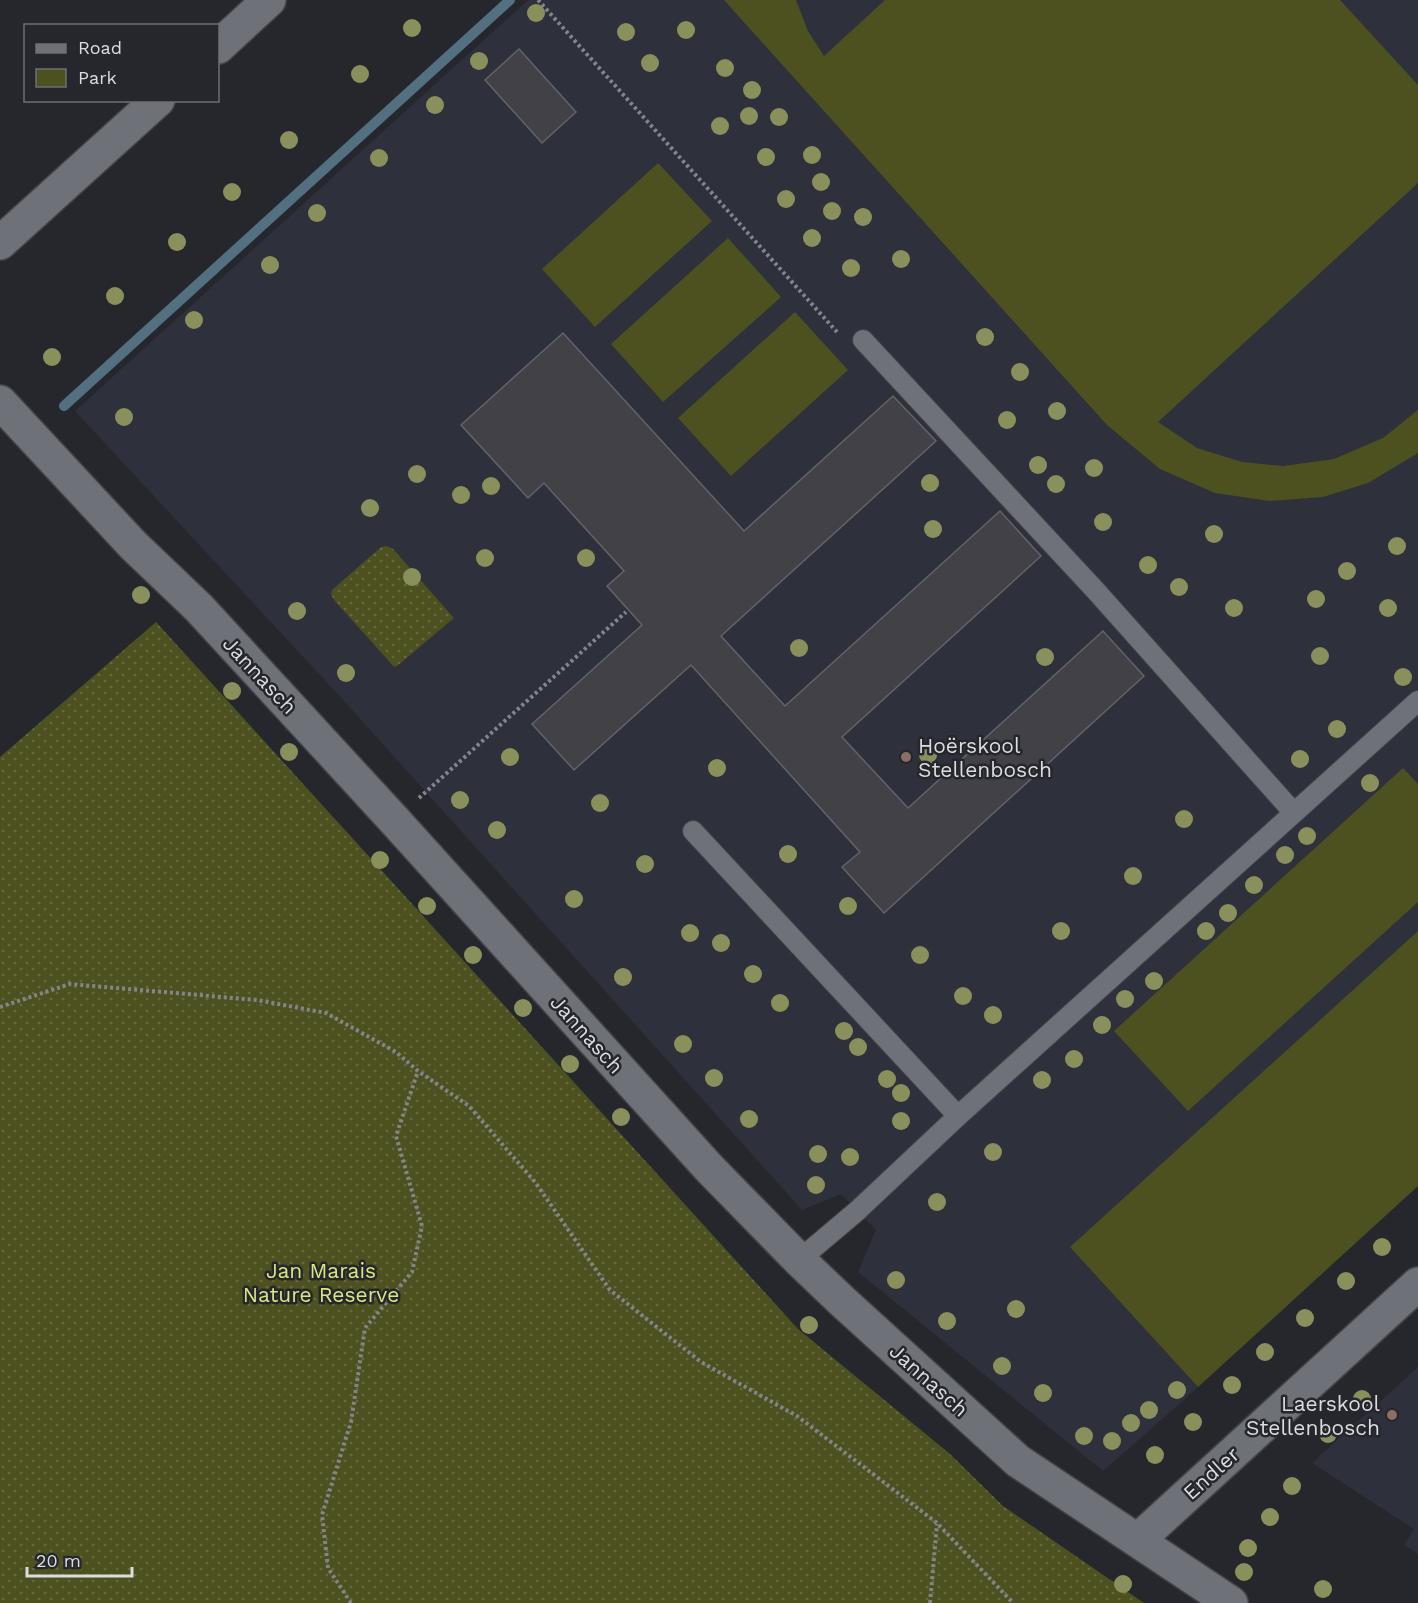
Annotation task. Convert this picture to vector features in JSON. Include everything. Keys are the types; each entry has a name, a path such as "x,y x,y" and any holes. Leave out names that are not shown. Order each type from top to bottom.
{"street":[{"path":"219,46 270,0"},
{"path":"0,243 156,102"},
{"name":"Jannasch","path":"0,402 133,545 199,608 403,829 709,1168 799,1260 1018,1461 1231,1603"},
{"name":"Endler","path":"1138,1540 1418,1284"}],"lane":[{"path":"863,340 1096,591 1294,813"},
{"path":"799,1260 857,1211 958,1116 1418,701"},
{"path":"693,831 958,1116"}],"path":[{"path":"538,0 850,346 863,340"},
{"path":"416,802 626,612"},
{"path":"0,1007 70,984 257,1000 326,1013 396,1052 418,1071 470,1106 535,1182 610,1290 701,1362 797,1416 937,1523 1013,1603"},
{"path":"351,1603 328,1568 322,1515 351,1422 365,1328 412,1272 422,1226 396,1136 418,1071"},
{"path":"930,1603 937,1523"}],"shaded area":[{"name":"Hoërskool Stellenbosch","path":"528,0 1418,0 1418,1186 1103,1471 858,1272 876,1230 841,1194 802,1210 345,702 75,411"},
{"name":"Laerskool Stellenbosch","path":"1418,1367 1418,1554 1404,1545 1414,1529 1312,1463"}],"green space":[{"path":"724,0 796,0 808,31 824,56 885,0 1340,0 1418,85 1418,183 1158,422 1197,448 1242,462 1283,466 1334,459 1383,438 1418,410 1418,453 1368,483 1323,497 1269,501 1215,493 1160,469 1107,425"},
{"path":"658,163 712,221 595,327 542,269"},
{"path":"728,238 781,297 663,402 611,344"},
{"path":"795,312 848,370 731,476 678,418"},
{"path":"387,546 393,549 454,618 394,667 331,594 332,590 381,547"},
{"name":"Jan Marais Nature Reserve","path":"156,622 798,1329 950,1454 1003,1506 1144,1603 0,1603 0,757"},
{"path":"1403,768 1418,784 1418,902 1188,1111 1114,1031"},
{"path":"1418,931 1418,1186 1198,1387 1070,1247"}],"building":[{"path":"519,49 576,112 542,143 485,80"},
{"path":"563,333 744,531 893,396 936,441 721,636 785,706 1000,511 1041,556 842,737 908,808 1103,631 1144,676 884,913 842,867 860,852 691,665 574,770 532,724 642,625 607,586 624,571 544,483 528,498 461,425"}],"waterway":[{"path":"64,406 510,0"}],"place":[{"name":"Hoërskool Stellenbosch","path":"906,757"},
{"name":"Laerskool Stellenbosch","path":"1392,1415"}]}
